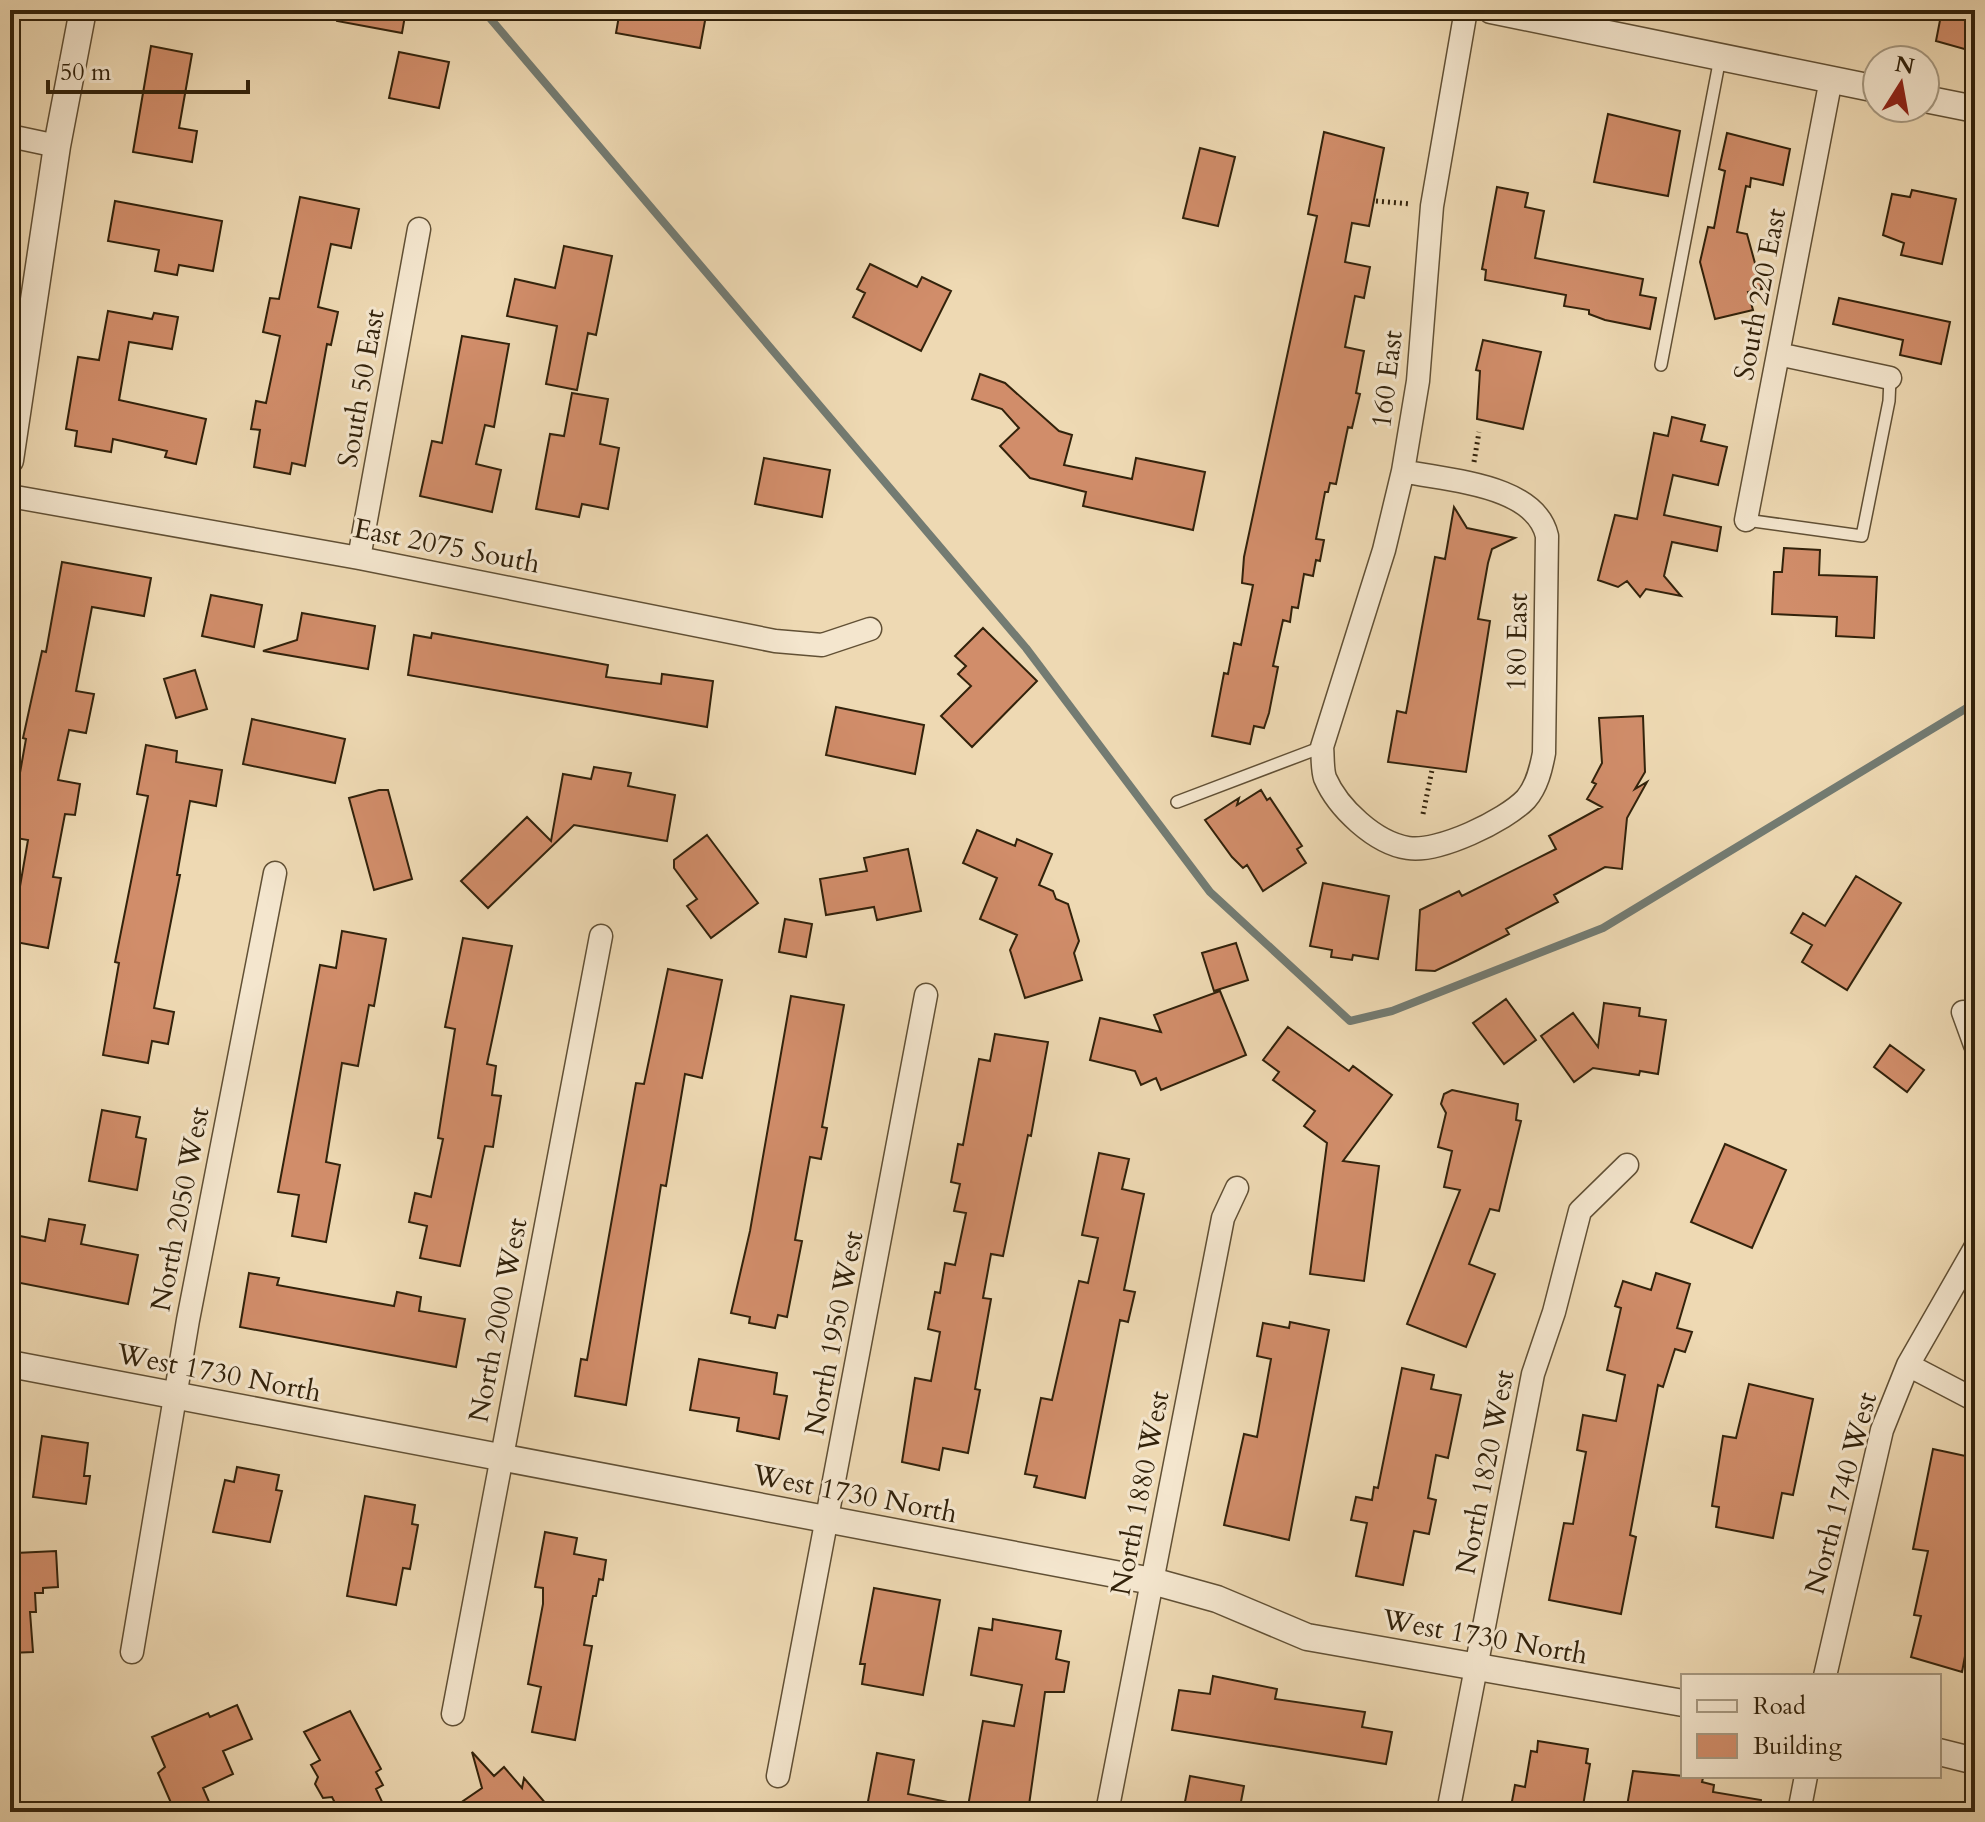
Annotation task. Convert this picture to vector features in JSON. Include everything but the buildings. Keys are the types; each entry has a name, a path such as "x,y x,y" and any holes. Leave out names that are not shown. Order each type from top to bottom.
{"street":[{"path":"10,460 57,146 83,10"},
{"name":"160 East","path":"1322,747 1384,550 1403,471 1420,368 1432,206 1466,10"},
{"path":"1491,10 1861,86"},
{"name":"South 220 East","path":"1746,520 1831,79"},
{"path":"1941,102 1975,109"},
{"path":"10,136 57,146"},
{"name":"South 50 East","path":"359,558 419,229"},
{"path":"1778,354 1890,378"},
{"name":"180 East","path":"1322,747 1324,775 1340,803 1377,836 1410,848 1435,846 1460,837 1509,812 1526,798 1540,773 1544,753 1547,536 1538,514 1513,495 1403,471"},
{"name":"East 2075 South","path":"10,496 359,558 775,641 822,645 870,629"},
{"name":"North 2050 West","path":"132,1652 175,1396 275,873"},
{"name":"North 2000 West","path":"453,1714 601,936"},
{"name":"North 1950 West","path":"778,1776 829,1521 926,995"},
{"path":"1963,1012 1975,1045"},
{"name":"North 1820 West","path":"1448,1812 1533,1374 1554,1312 1580,1211 1627,1165"},
{"name":"North 1880 West","path":"1107,1812 1223,1218 1237,1188"},
{"name":"North 1740 West","path":"1825,1674 1882,1430 1908,1365 1975,1248"},
{"name":"West 1730 North","path":"10,1364 1152,1581 1217,1599 1307,1637 1681,1703"},
{"path":"1908,1365 1975,1400"},
{"path":"1941,1752 1975,1761"},
{"path":"1799,1812 1806,1778"}],"lane":[{"path":"1661,365 1720,57"},
{"path":"1746,520 1862,536 1889,401 1890,378"},
{"path":"1177,802 1322,747"}],"path":[{"path":"1376,201 1432,206"},
{"path":"1423,814 1432,770"}],"waterway":[{"path":"483,10 1026,648 1210,892 1350,1021 1392,1011 1603,928 1975,703"}]}
